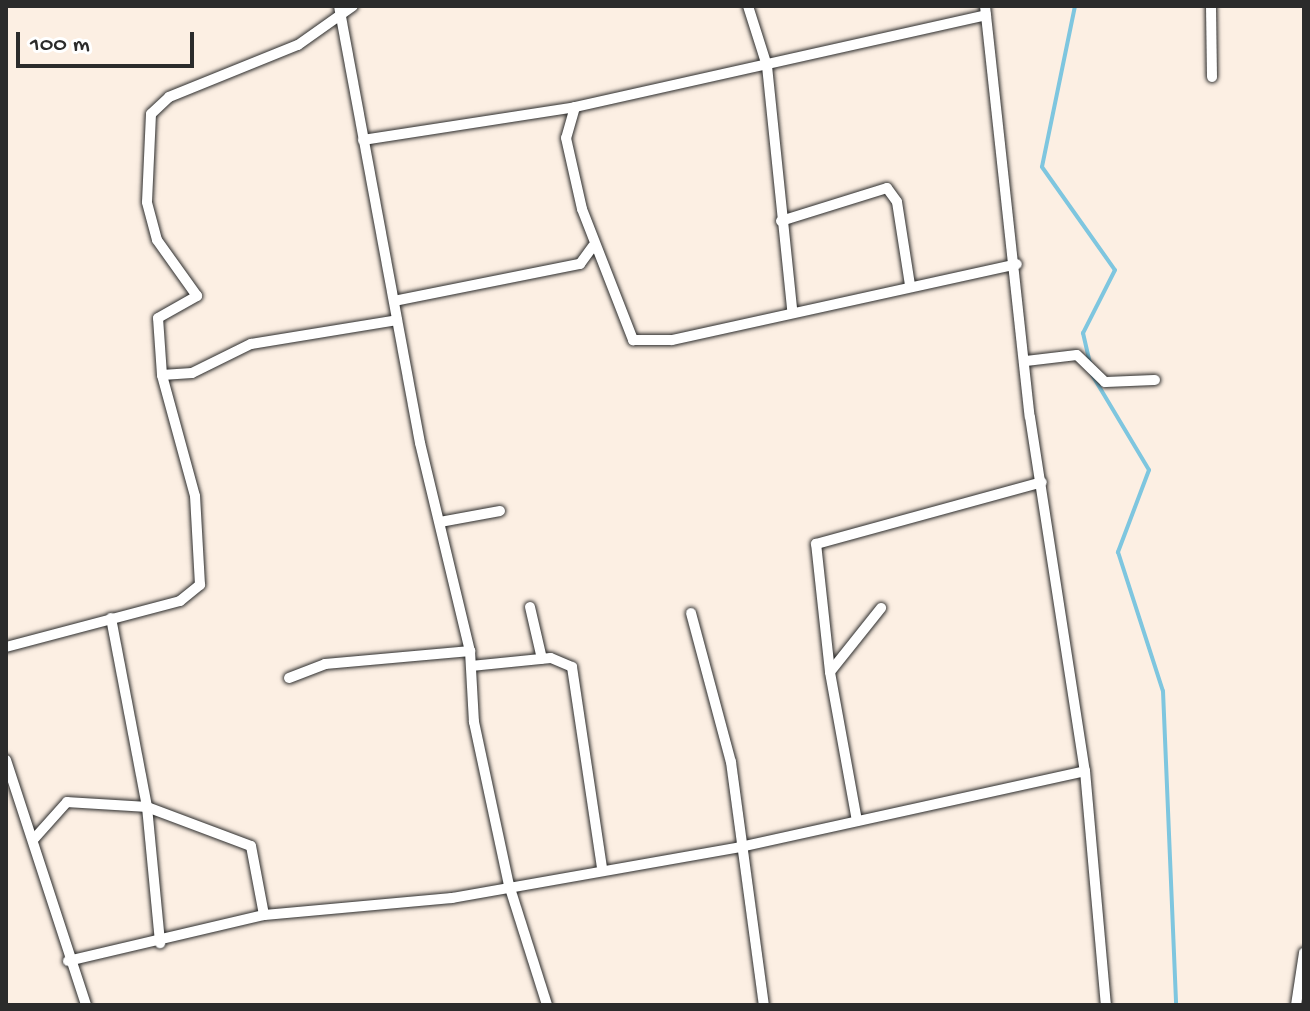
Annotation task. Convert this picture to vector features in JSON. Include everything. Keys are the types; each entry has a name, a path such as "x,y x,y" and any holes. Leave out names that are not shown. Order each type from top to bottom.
{"street":[{"path":"6,647 180,601 200,585 195,496 162,375 160,311 197,296 157,240 147,202 151,114 169,97 298,45 340,10 353,6"},
{"path":"748,6 767,66 792,310"},
{"path":"1211,6 1212,77"},
{"path":"340,10 397,320 470,651 474,722 509,885 547,1005"},
{"path":"363,140 575,107 767,66 985,10 1026,361 1085,771 1106,1005"},
{"path":"575,107 566,138 593,246 633,340 680,338 792,310 1017,264"},
{"path":"781,221 887,188 897,202 910,285"},
{"path":"580,264 593,246"},
{"path":"394,301 580,264 602,272"},
{"path":"162,375 192,373 251,344 397,320"},
{"path":"1026,361 1077,355 1105,382 1155,380"},
{"path":"857,821 830,672 816,544 1042,482"},
{"path":"440,522 500,511"},
{"path":"530,607 542,659"},
{"path":"830,672 881,608"},
{"path":"691,613 731,762 740,847 764,1005"},
{"path":"111,618 147,807 160,943"},
{"path":"289,678 325,664 470,651"},
{"path":"471,666 542,659 572,667 602,867"},
{"path":"6,760 68,961 86,1005"},
{"path":"68,961 160,943 264,915 452,898 602,867 740,847 1085,771"},
{"path":"33,840 67,802 147,807 251,846 264,915"},
{"path":"1296,1005 1304,953"}],"waterway":[{"path":"1075,6 1042,167 1115,270 1083,333 1090,364"},
{"path":"1091,373 1149,470 1118,552 1163,691 1176,1005"}]}
